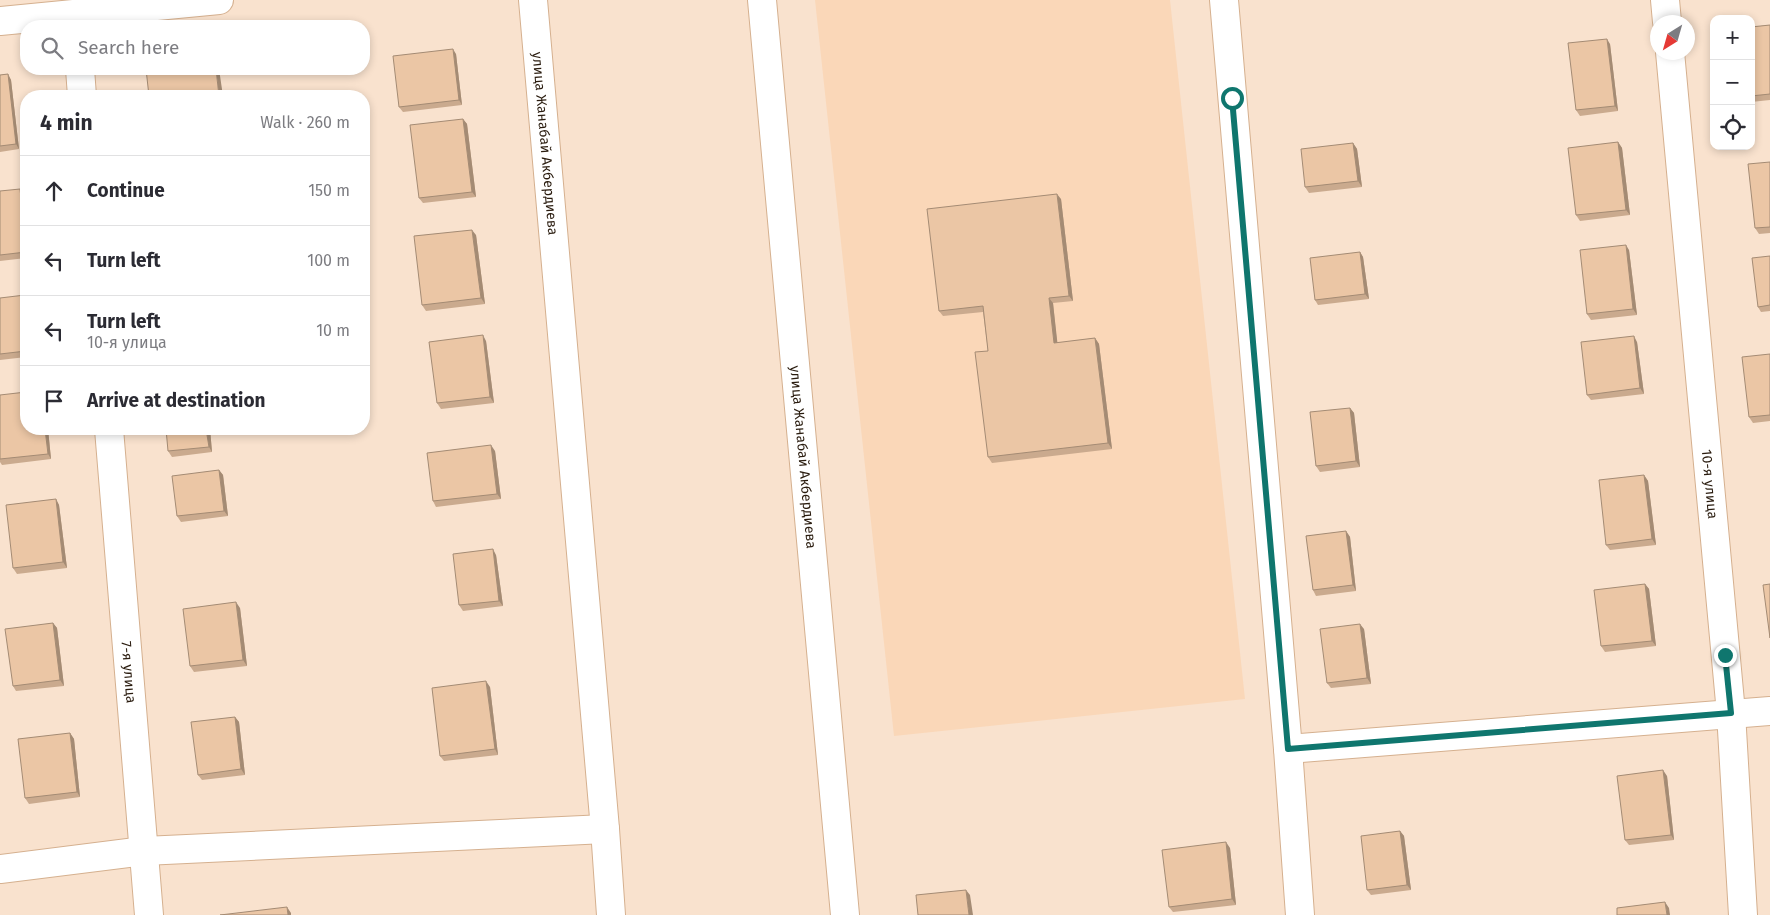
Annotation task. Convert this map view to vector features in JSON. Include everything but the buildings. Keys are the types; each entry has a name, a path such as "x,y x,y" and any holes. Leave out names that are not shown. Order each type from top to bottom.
{"street":[{"path":"0,21 219,0"},
{"name":"улица Жанабай Акбердиева","path":"533,0 606,829 611,915"},
{"name":"улица Жанабай Акбердиева","path":"762,0 845,915"},
{"path":"1224,0 1288,749 1300,915"},
{"path":"1665,0 1666,15"},
{"name":"10-я улица","path":"1671,60 1731,713 1744,915"},
{"path":"80,75 82,90"},
{"name":"7-я улица","path":"109,435 149,915"},
{"path":"1288,749 1770,711"},
{"path":"0,869 144,851 606,829"}],"shaded area":[{"path":"815,0 1170,0 1245,699 894,736"}],"route":[{"path":"1232,98 1288,749 1731,713 1725,655"}]}
